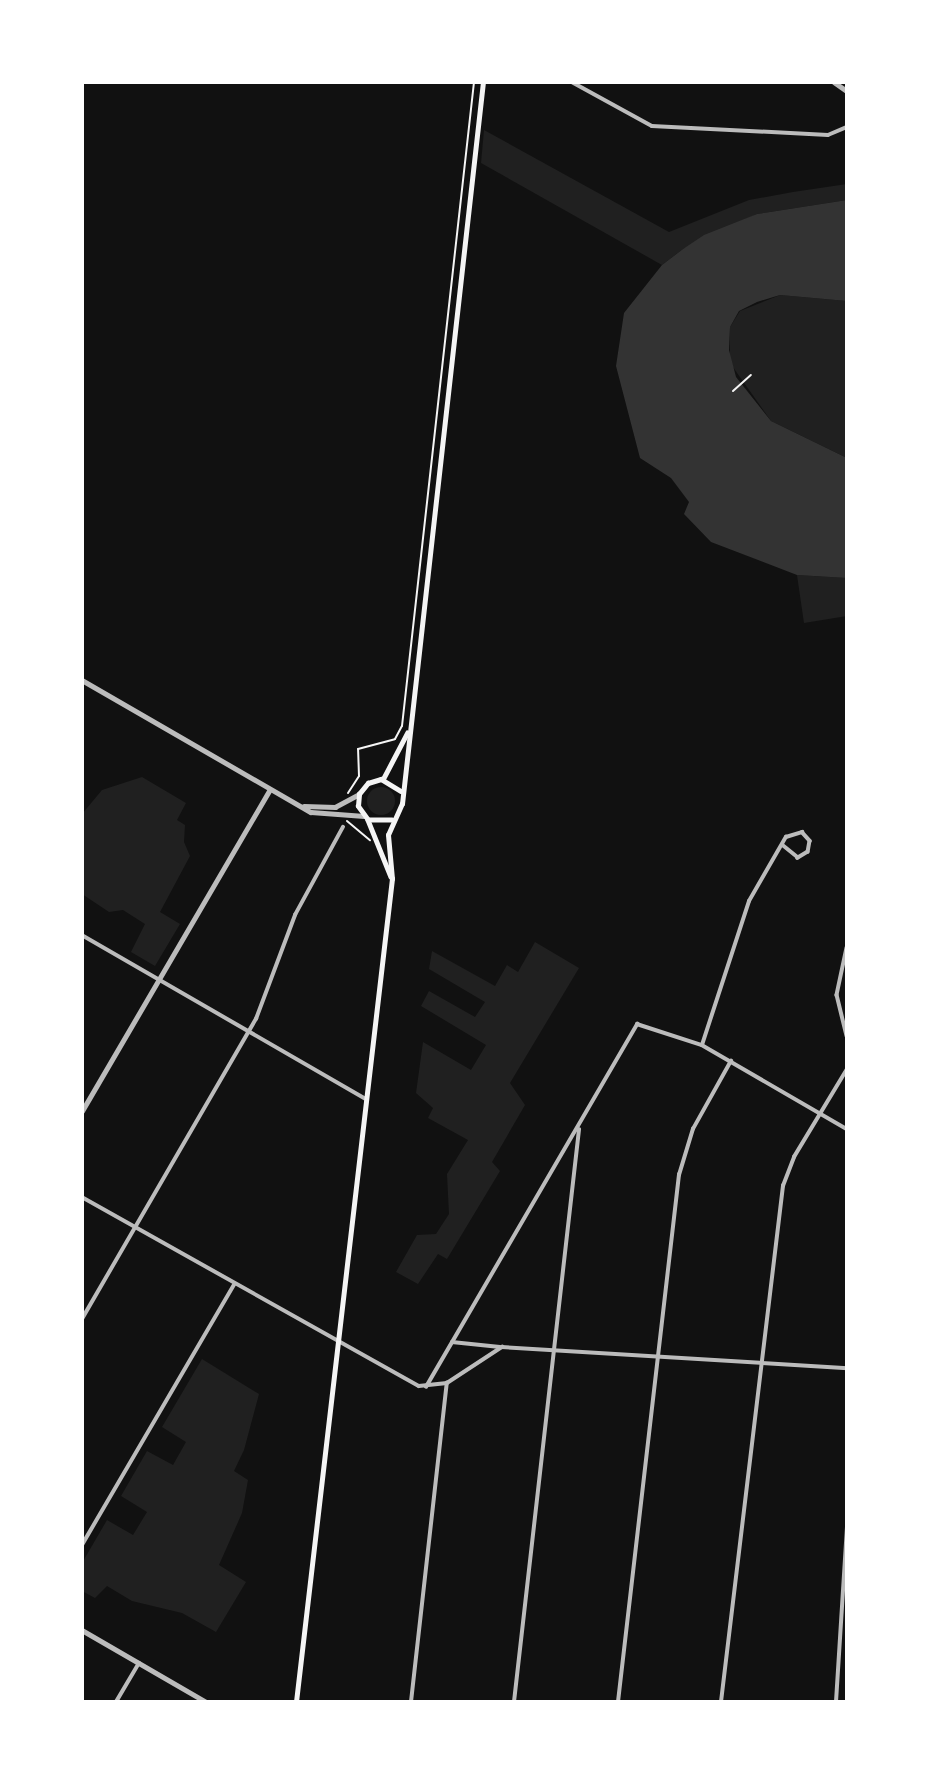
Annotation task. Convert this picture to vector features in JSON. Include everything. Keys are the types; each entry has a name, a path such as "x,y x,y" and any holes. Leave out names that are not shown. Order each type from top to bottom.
{"main road":[{"path":"296,1702 392,879 388,835 400,810 483,82"},
{"path":"392,879 366,818 359,794 368,783 383,779 409,728"},
{"path":"383,779 401,792"},
{"path":"366,818 393,820"}],"street":[{"path":"572,82 652,127 828,135 847,127"},
{"path":"834,82 847,91"},
{"path":"83,682 294,804 311,812 366,818"},
{"path":"82,1111 269,790"},
{"path":"294,804 325,809 359,794"},
{"path":"82,1319 249,1031 272,987 304,896 343,827"},
{"path":"702,1045 746,907 786,837 796,831 810,841 808,852 798,858 783,846"},
{"path":"82,934 366,1099"},
{"path":"847,947 836,995 847,1036"},
{"path":"426,1387 579,1129 637,1024 702,1045 847,1129"},
{"path":"618,1702 681,1168 693,1129 731,1061"},
{"path":"721,1702 783,1186 847,1069"},
{"path":"514,1702 579,1129"},
{"path":"82,1196 338,1343 426,1387 447,1383 502,1347"},
{"path":"82,1545 234,1285"},
{"path":"452,1342 847,1368"},
{"path":"411,1702 447,1383"},
{"path":"836,1702 847,1526"},
{"path":"82,1630 206,1702"},
{"path":"116,1702 139,1663"}],"path":[{"path":"344,797 359,776 358,749 395,739 402,726 474,82"},
{"path":"733,391 751,375"},
{"path":"347,816 346,820 368,841 371,839"}],"shaded area":[{"path":"484,130 669,232 749,200 793,192 847,184 847,200 757,214 683,249 662,265 481,163"},
{"path":"847,200 847,301 780,295 739,311 730,327 729,350 736,377 771,421 847,458 847,578 797,575 711,542 684,514 689,502 671,478 640,458 616,366 624,313 662,265 683,249 704,235 757,214"},
{"path":"780,295 847,301 847,458 771,421 730,363 730,327 740,311"},
{"path":"797,575 847,578 847,616 804,623"},
{"path":"142,777 186,803 177,820 185,825 184,842 190,856 160,912 180,924 155,966 131,952 145,924 123,910 109,912 82,894 82,814 102,790"},
{"path":"381,787 391,791 395,801 391,811 381,815 371,811 367,801 371,791"},
{"path":"535,942 579,968 510,1083 525,1105 492,1162 500,1171 447,1259 438,1254 418,1284 396,1272 417,1235 436,1234 449,1214 447,1174 468,1140 428,1118 433,1108 416,1093 423,1042 471,1070 486,1045 421,1006 429,991 475,1017 485,1002 429,969 432,951 495,986 507,965 518,972"},
{"path":"202,1359 259,1394 244,1450 234,1471 248,1480 242,1513 219,1565 246,1582 216,1632 182,1613 132,1601 107,1586 95,1598 82,1591 82,1563 107,1520 133,1535 147,1512 121,1496 147,1451 173,1465 186,1442 162,1427"}]}
